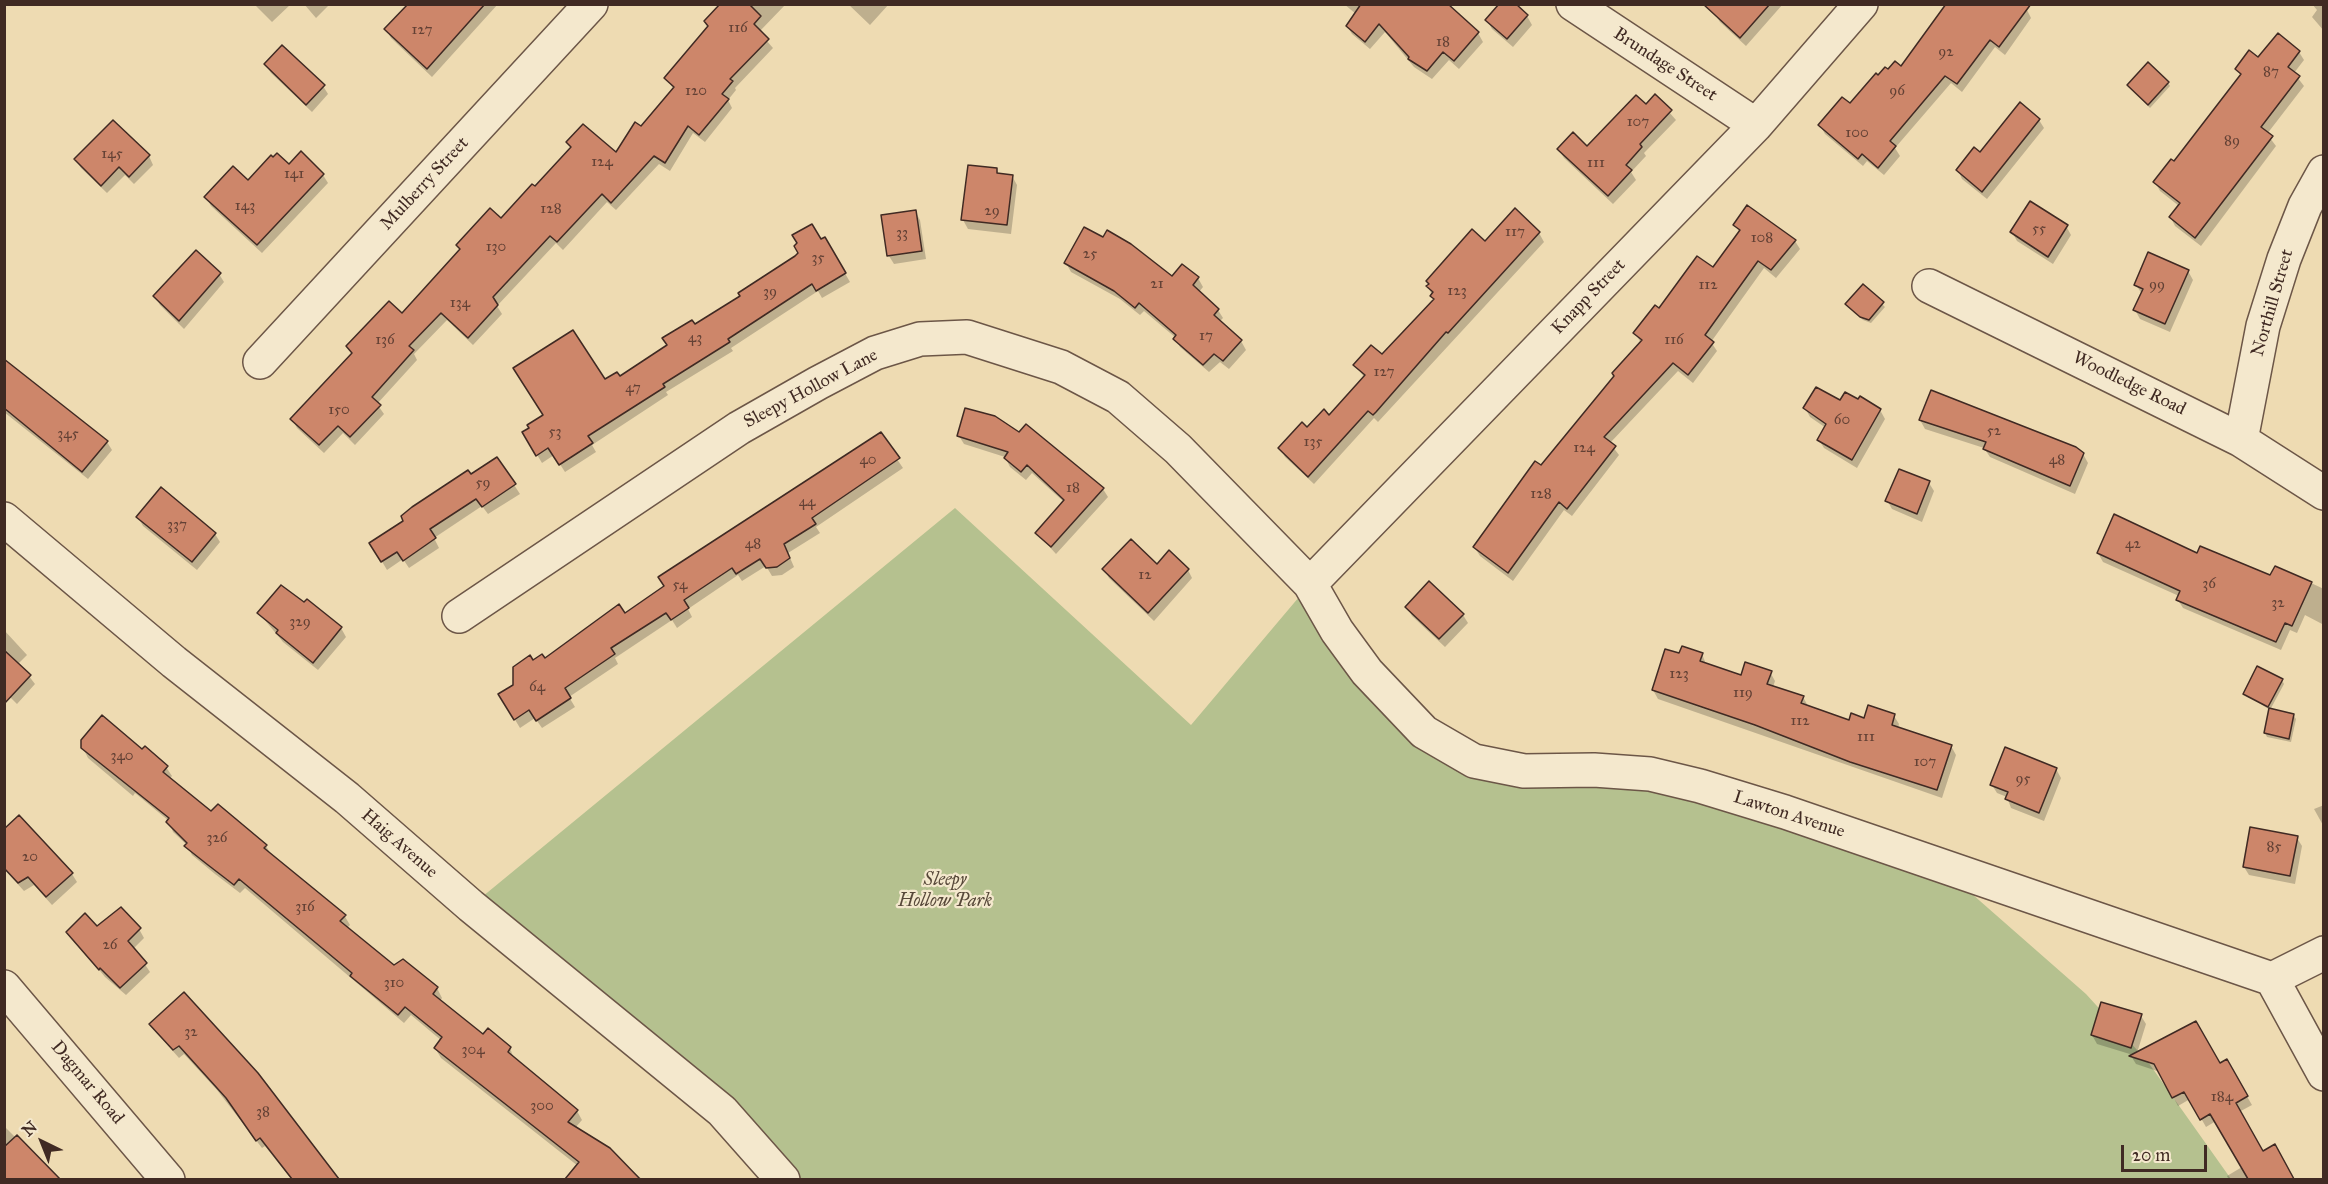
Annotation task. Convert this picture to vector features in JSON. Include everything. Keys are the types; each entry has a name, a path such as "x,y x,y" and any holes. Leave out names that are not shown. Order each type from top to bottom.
{"street":[{"name":"Mulberry Street","path":"260,362 591,4"},
{"name":"Brundage Street","path":"1574,4 1756,125"},
{"name":"Knapp Street","path":"1310,584 1756,125 1861,4"},
{"name":"Northill Street","path":"2241,440 2263,326 2305,206 2324,172"},
{"name":"Woodledge Road","path":"1929,286 2241,440 2324,493"},
{"name":"Sleepy Hollow Lane","path":"459,616 739,428 808,388 874,353 920,339 967,337 1061,367 1118,397 1178,449 1310,584"},
{"name":"Haig Avenue","path":"4,519 174,662 346,798 471,906 722,1111 783,1179"},
{"name":"Lawton Avenue","path":"1310,584 1337,631 1366,672 1424,732 1474,761 1524,771 1650,774 1700,786 1785,812 2272,979"},
{"path":"2324,953 2272,979 2324,1074"},
{"name":"Dagmar Road","path":"4,987 168,1179"}],"green space":[{"name":"Sleepy Hollow Park","path":"955,508 1191,725 1310,584 1337,631 1474,761 1650,774 1931,858 2086,994 2148,1062 2231,1179 783,1179 471,906"}],"building":[{"path":"408,4 485,4 427,69 384,29"},
{"path":"720,4 749,4 761,16 754,24 769,39 730,79 733,81 722,94 729,99 699,135 688,126 665,163 654,156 611,203 602,194 557,242 550,236 493,297 498,305 468,338 441,313 409,346 414,350 372,397 381,405 350,437 338,426 319,445 290,419 352,353 346,346 389,301 402,313 460,249 456,245 490,208 501,218 571,147 566,142 583,124 616,152 635,122 641,126 674,87 664,78 708,26 704,21"},
{"path":"1361,4 1448,4 1479,32 1454,61 1443,52 1427,71 1408,59 1409,57 1379,24 1365,42 1346,26"},
{"path":"1499,4 1516,4 1528,15 1507,39 1485,20"},
{"path":"1703,4 1770,4 1740,38"},
{"path":"1946,4 2031,4 1999,47 1990,40 1957,84 1945,76 1890,141 1896,146 1878,168 1862,154 1858,159 1818,125 1842,97 1850,103 1876,73 1878,75 1885,67 1888,69 1895,61 1901,66"},
{"path":"2278,33 2300,51 2288,67 2300,76 2261,127 2273,136 2195,238 2169,217 2180,203 2153,182 2171,159 2174,161 2241,74 2235,69 2249,50 2258,57"},
{"path":"282,45 325,85 306,105 264,64"},
{"path":"2148,62 2169,82 2148,105 2127,85"},
{"path":"1655,94 1672,110 1640,144 1642,147 1626,165 1632,170 1608,196 1557,149 1573,132 1587,146 1636,95 1646,104"},
{"path":"2020,102 2040,119 1982,192 1956,170 1974,147 1980,152"},
{"path":"113,120 150,155 129,177 119,167 101,186 74,159"},
{"path":"301,151 324,174 257,245 204,197 233,166 248,180 271,155 273,157 277,153 289,164"},
{"path":"968,165 997,168 997,173 1013,175 1007,225 961,220"},
{"path":"2030,201 2068,225 2048,257 2010,232"},
{"path":"1747,205 1796,240 1771,270 1758,261 1705,335 1714,342 1688,375 1673,363 1604,437 1616,446 1567,509 1559,502 1508,573 1473,547 1535,461 1541,465 1614,376 1612,373 1642,340 1633,333 1655,305 1659,308 1697,256 1713,267 1740,230 1733,225"},
{"path":"1515,208 1540,232 1448,333 1446,332 1376,412 1373,415 1368,411 1308,477 1278,448 1302,422 1307,427 1324,409 1329,415 1365,375 1353,365 1371,345 1382,354 1434,299 1430,296 1433,292 1426,286 1429,284 1426,281 1472,229 1485,241"},
{"path":"916,210 922,251 887,256 881,215"},
{"path":"812,224 821,239 825,237 846,273 816,291 812,284 728,339 730,342 663,384 665,387 588,436 593,443 559,465 548,448 536,456 522,432 529,428 527,425 543,415 513,368 573,330 605,379 617,372 620,376 667,345 662,338 692,320 695,324 740,296 738,293 795,256 798,253 794,246 797,243 792,235"},
{"path":"1084,227 1103,237 1107,230 1131,244 1172,276 1182,264 1199,277 1193,285 1219,309 1214,315 1242,340 1223,361 1214,354 1203,365 1173,339 1176,335 1139,303 1135,308 1114,291 1064,263"},
{"path":"196,250 221,273 179,321 153,296"},
{"path":"2148,252 2189,270 2165,324 2133,310 2143,289 2134,285"},
{"path":"1863,284 1884,302 1869,320 1860,317 1845,304"},
{"path":"4,359 108,441 82,472 4,408"},
{"path":"1816,387 1840,400 1845,392 1858,399 1860,396 1881,409 1852,460 1817,440 1826,424 1803,408"},
{"path":"1931,390 2076,447 2084,453 2070,486 1983,449 1986,442 1919,420"},
{"path":"965,408 995,416 1019,432 1026,424 1104,488 1051,547 1035,533 1064,500 1027,465 1021,472 1004,458 1008,452 957,436"},
{"path":"881,432 900,458 812,518 816,524 784,544 790,558 777,567 766,568 760,559 736,574 732,568 684,600 689,608 671,620 666,613 611,648 615,654 565,688 571,698 536,721 529,710 514,720 498,694 513,685 513,667 530,655 533,660 542,654 545,658 619,604 625,613 664,586 658,577"},
{"path":"497,457 516,484 482,507 476,499 430,529 436,538 403,561 397,552 381,562 369,543 403,521 401,516 412,507 468,470 471,474"},
{"path":"1899,469 1930,481 1917,514 1885,501"},
{"path":"161,487 216,533 192,562 136,517"},
{"path":"2114,514 2197,553 2200,546 2270,575 2275,566 2312,582 2292,626 2285,623 2276,642 2176,600 2180,591 2097,553"},
{"path":"1131,539 1157,564 1169,550 1189,569 1148,613 1102,569"},
{"path":"1429,581 1464,614 1439,639 1405,607"},
{"path":"281,585 304,602 307,599 342,627 313,663 276,633 278,630 257,613"},
{"path":"1682,646 1703,653 1700,661 1741,675 1745,662 1772,671 1767,684 1804,696 1801,703 1849,720 1851,713 1864,718 1868,705 1895,714 1892,725 1952,745 1937,790 1850,762 1755,725 1652,690 1665,649 1679,653"},
{"path":"4,650 31,675 4,704"},
{"path":"2257,666 2283,679 2268,707 2243,694"},
{"path":"2269,708 2294,714 2289,739 2264,733"},
{"path":"102,715 142,749 145,746 168,766 163,772 211,811 218,804 267,845 264,848 346,915 340,921 394,965 403,959 438,987 433,994 483,1034 488,1028 511,1047 508,1052 578,1110 568,1122 610,1148 640,1179 565,1179 579,1162 434,1048 442,1037 405,1007 398,1015 350,976 352,973 239,879 234,885 184,846 187,843 166,822 169,818 81,748 81,740"},
{"path":"2005,747 2057,768 2039,813 2005,799 2008,792 1990,785"},
{"path":"19,815 73,873 46,897 28,877 18,883 4,868 4,829"},
{"path":"2250,827 2298,836 2290,876 2243,867"},
{"path":"121,907 141,928 128,941 147,963 120,988 100,968 99,970 66,932 85,913 97,926"},
{"path":"184,992 258,1073 339,1179 292,1179 260,1138 256,1141 226,1098 179,1046 173,1050 149,1024"},
{"path":"2101,1002 2142,1014 2131,1048 2091,1035"},
{"path":"2196,1021 2220,1063 2227,1059 2248,1096 2236,1103 2263,1151 2275,1144 2294,1179 2248,1179 2210,1114 2200,1120 2184,1092 2172,1098 2154,1064 2129,1056"},
{"path":"17,1135 60,1179 4,1179 4,1147"}]}
